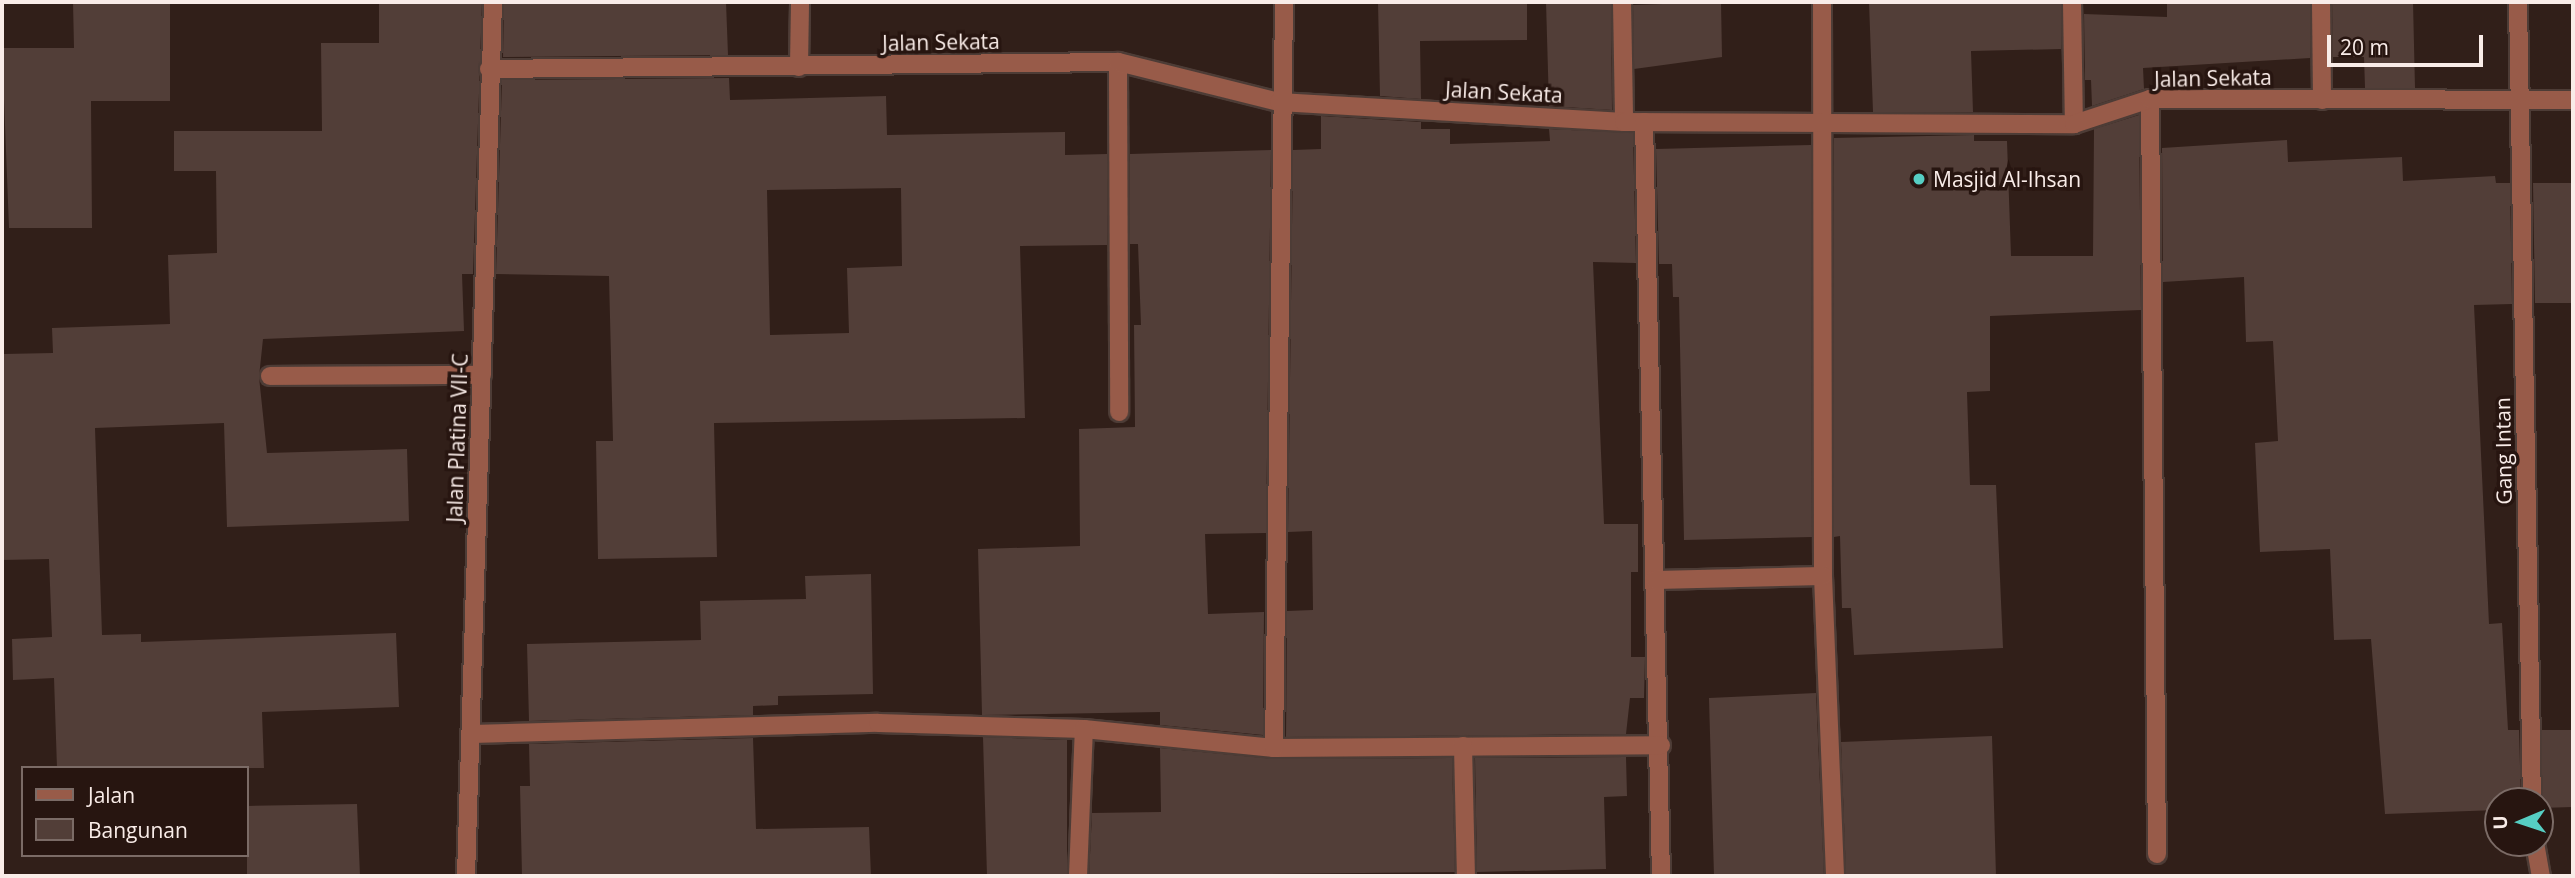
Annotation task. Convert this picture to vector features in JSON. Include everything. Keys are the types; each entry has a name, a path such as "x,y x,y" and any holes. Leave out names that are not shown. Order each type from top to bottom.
{"street":[{"name":"Jalan Platina VII-C","path":"466,876 493,2"},
{"path":"799,67 800,2"},
{"path":"1275,748 1279,102 1284,2"},
{"path":"1622,2 1624,122"},
{"path":"1822,2 1823,576 1835,876"},
{"path":"2072,2 2074,124"},
{"path":"2321,2 2322,100"},
{"name":"Gang Intan","path":"2518,2 2532,787"},
{"name":"Jalan Sekata","path":"489,69 1118,62 1279,102 1624,122 2074,124 2150,99 2573,100"},
{"path":"1118,62 1119,412"},
{"path":"2150,99 2157,854"},
{"path":"1644,122 1661,745 1661,876"},
{"path":"270,376 482,375"},
{"path":"1655,580 1823,576"},
{"path":"472,734 686,724 1084,729 1275,748 1661,745"},
{"path":"1077,876 1084,729"},
{"path":"1463,746 1466,876"},
{"path":"2538,857 2541,876"}],"building":[{"path":"73,2 170,2 170,101 91,101 92,228 9,228 2,48 74,48"},
{"path":"379,2 482,2 473,274 462,274 464,331 263,339 259,377 267,453 407,449 409,521 227,527 224,423 95,428 102,635 141,634 141,642 396,633 399,707 262,712 264,768 57,766 54,678 13,680 12,639 52,637 49,559 2,560 4,354 53,353 52,328 170,324 168,255 217,253 216,171 174,171 174,131 322,131 321,43 379,43"},
{"path":"504,2 726,2 728,55 503,57"},
{"path":"1378,2 1527,2 1527,40 1420,41 1421,99 1380,96"},
{"path":"1546,2 1611,2 1612,110 1549,106"},
{"path":"1721,2 1722,57 1634,69 1633,5"},
{"path":"1869,2 2061,2 2061,49 1971,51 1973,112 1873,112"},
{"path":"2167,2 2310,2 2310,58 2143,68 2144,89 2092,106 2091,80 2085,80 2084,14 2167,17"},
{"path":"2332,2 2413,2 2415,88 2365,88 2364,57 2333,57"},
{"path":"729,78 730,100 886,96 887,135 1065,132 1065,155 1107,154 1107,245 1020,246 1025,418 714,423 717,557 598,559 596,441 613,441 609,276 496,274 502,80","holes":["901,188 902,266 847,268 849,333 770,335 767,190"]},
{"path":"2139,115 2141,310 1990,316 1990,391 1967,392 1970,485 1996,485 2003,648 1854,655 1851,608 1842,608 1840,536 1834,537 1834,138 1974,135 1974,141 2007,141 2011,256 2093,256 2094,129"},
{"path":"1321,116 1421,122 1421,129 1450,129 1450,144 1550,141 1549,129 1633,133 1636,263 1593,262 1604,524 1638,524 1638,572 1631,572 1631,657 1645,657 1644,698 1630,698 1626,734 1286,737 1287,611 1313,610 1312,531 1288,532 1293,150 1321,149"},
{"path":"2287,140 2288,162 2402,157 2403,181 2495,176 2496,183 2510,183 2512,304 2474,305 2489,624 2502,623 2508,730 2519,730 2521,787 2484,787 2484,810 2385,814 2371,639 2334,640 2330,549 2260,552 2255,443 2278,441 2273,341 2246,342 2244,277 2163,282 2162,148"},
{"path":"1811,145 1812,537 1684,540 1679,297 1673,297 1672,264 1659,264 1656,149"},
{"path":"1271,150 1266,533 1205,534 1208,614 1264,612 1263,735 1160,725 1160,712 982,715 978,549 1080,546 1079,429 1135,427 1134,325 1141,325 1138,244 1130,244 1130,154"},
{"path":"2533,183 2573,183 2573,303 2535,303"},
{"path":"871,574 873,694 778,696 778,705 753,706 753,715 529,721 527,644 701,640 700,601 806,599 805,576"},
{"path":"1816,693 1824,876 1714,876 1709,698"},
{"path":"2542,730 2573,730 2573,807 2554,808 2554,787 2541,787"},
{"path":"1992,736 1996,876 1846,876 1841,742"},
{"path":"983,737 1067,740 1067,876 987,876"},
{"path":"753,738 756,829 869,827 871,876 522,876 520,786 530,786 529,744"},
{"path":"1160,748 1274,759 1452,758 1455,872 1089,876 1092,813 1161,812"},
{"path":"1626,757 1627,796 1604,797 1606,869 1477,872 1475,758"},
{"path":"357,804 360,876 247,876 248,806"}],"place":[{"name":"Masjid Al-Ihsan","path":"1919,179"}]}
